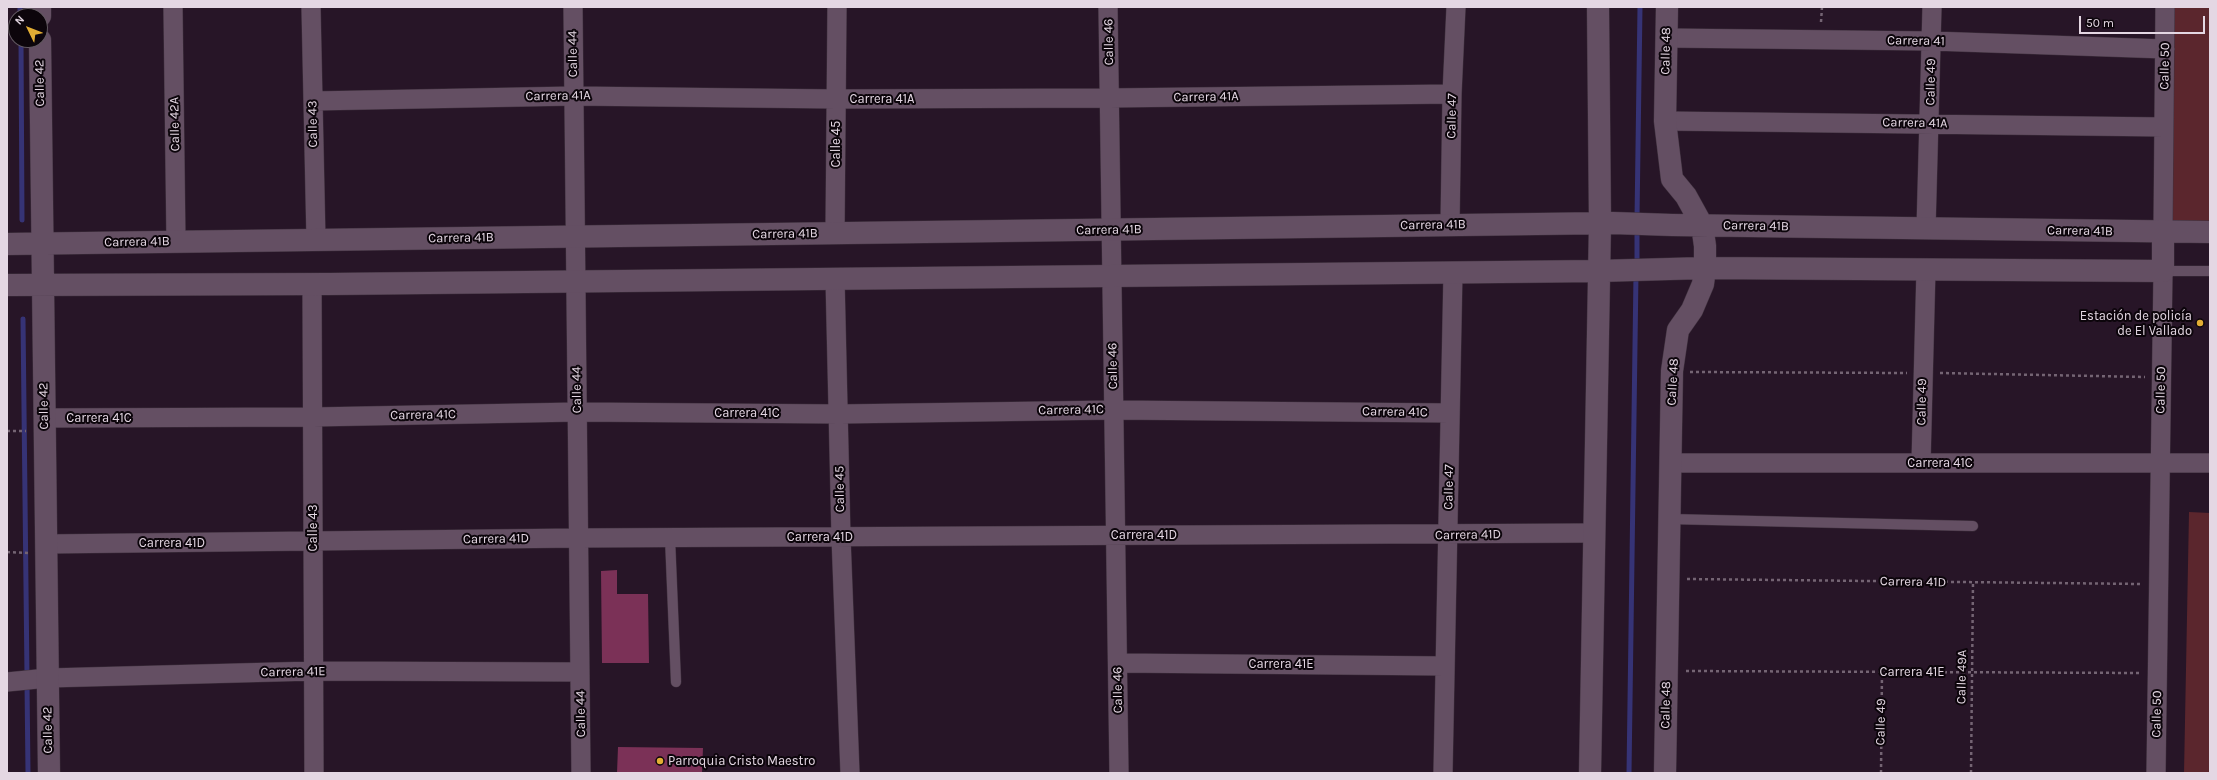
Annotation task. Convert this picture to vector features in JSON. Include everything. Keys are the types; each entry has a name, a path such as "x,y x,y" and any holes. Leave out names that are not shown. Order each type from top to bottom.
{"street":[{"name":"Calle 42A","path":"173,7 176,242"},
{"name":"Calle 43","path":"311,7 316,240"},
{"name":"Calle 44","path":"573,7 581,773"},
{"name":"Calle 45","path":"835,233 837,7"},
{"name":"Calle 46","path":"1108,7 1119,773"},
{"name":"Calle 47","path":"1450,225 1452,94 1456,7"},
{"path":"1590,773 1594,533 1608,270 1609,223 1598,7"},
{"name":"Calle 48","path":"1665,773 1672,371 1678,330 1692,310 1703,284 1705,268 1705,246 1702,225 1686,196 1672,179 1666,121 1667,7"},
{"name":"Calle 49","path":"1926,228 1931,123 1932,7"},
{"name":"Calle 50","path":"2156,773 2165,7"},
{"name":"Carrera 41","path":"1666,38 1932,41 2165,49"},
{"name":"Calle 42","path":"40,48 43,284 39,424 40,548 43,679 49,773"},
{"name":"Carrera 41A","path":"313,101 574,96 836,99 1109,98 1452,94"},
{"name":"Carrera 41A","path":"1666,121 2164,127"},
{"name":"Carrera 41B","path":"7,244 1609,223 2210,232"},
{"path":"7,285 312,284 576,280 1112,276 1705,268 2163,270"},
{"name":"Calle 49","path":"1921,463 1926,269"},
{"name":"Calle 47","path":"1443,773 1453,272"},
{"name":"Calle 45","path":"835,278 840,414 841,537 850,773"},
{"name":"Calle 43","path":"312,284 314,773"},
{"name":"Carrera 41C","path":"39,424 577,412 840,414 1114,410 1450,413"},
{"name":"Carrera 41C","path":"1670,463 2210,463"},
{"name":"Carrera 41D","path":"40,548 578,538 1448,535 1594,533"},
{"name":"Carrera 41E","path":"1118,663 1445,666"},
{"name":"Carrera 41E","path":"9,682 43,679 314,671 580,672"}],"lane":[{"path":"2163,270 2210,271"},
{"path":"1669,519 1973,526"},
{"path":"670,538 676,682"}],"path":[{"path":"7,432 13,432 39,424"},
{"path":"7,552 40,548"},
{"name":"Carrera 41D","path":"1668,579 2158,584"},
{"name":"Calle 49A","path":"1971,773 1973,582"},
{"name":"Carrera 41E","path":"1667,671 2157,674"},
{"name":"Calle 49","path":"1881,773 1882,672"}],"shaded area":[{"path":"2165,7 2210,7 2210,232 2163,232"},
{"path":"2189,512 2210,513 2210,773 2184,773"}],"building":[{"path":"617,570 617,594 648,594 649,663 602,663 601,571"},
{"name":"Parroquia Cristo Maestro","path":"618,747 703,748 702,773 617,773"}],"waterway":[{"path":"1637,218 1640,7"},
{"path":"21,48 22,220"},
{"path":"1637,228 1637,264"},
{"path":"1629,773 1636,274"},
{"path":"23,319 27,676"},
{"path":"27,684 28,773"}],"place":[{"name":"Estación de policía de El Vallado","path":"2200,323"},
{"name":"Parroquia Cristo Maestro","path":"660,761"}]}
